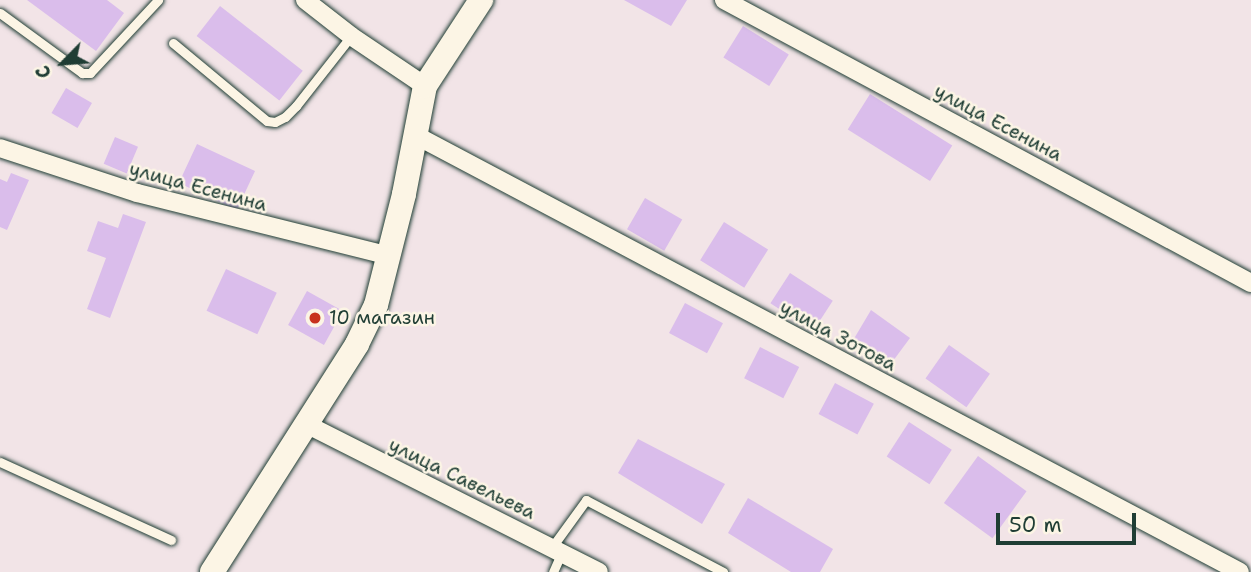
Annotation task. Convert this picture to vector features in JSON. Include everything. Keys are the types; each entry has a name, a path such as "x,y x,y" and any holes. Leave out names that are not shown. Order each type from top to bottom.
{"street":[{"path":"305,0 351,36 425,86"},
{"path":"212,572 362,334 376,305 417,136 425,86 481,0"},
{"name":"улица Есенина","path":"724,0 1251,283"},
{"name":"улица Зотова","path":"417,136 1240,572"},
{"name":"улица Есенина","path":"0,148 137,193 389,256"},
{"name":"улица Савельева","path":"306,425 599,572"}],"lane":[{"path":"0,13 82,73 90,73 158,0"},
{"path":"173,43 267,121 275,122 296,106 351,36"},
{"path":"0,462 171,540"},
{"path":"553,572 557,550 586,500 723,572"}],"building":[{"path":"27,0 107,0 124,13 96,51"},
{"path":"624,0 687,0 671,26"},
{"path":"220,6 303,71 279,101 197,36"},
{"path":"743,26 789,55 769,86 723,57"},
{"path":"66,88 92,103 77,128 52,113"},
{"path":"870,94 952,145 930,181 848,130"},
{"path":"115,137 138,147 127,173 104,164"},
{"path":"197,144 255,171 237,210 179,183"},
{"path":"11,173 29,180 7,230 0,227 0,179 7,182"},
{"path":"645,198 682,219 664,251 627,229"},
{"path":"123,214 146,222 110,318 87,309 106,258 87,251 98,221 118,228"},
{"path":"724,222 768,250 744,288 700,260"},
{"path":"226,269 277,293 257,334 207,311"},
{"path":"790,273 833,301 813,331 770,303"},
{"name":"10 магазин","path":"307,291 343,311 324,345 288,325"},
{"path":"685,303 723,323 707,353 669,333"},
{"path":"871,310 910,338 890,365 852,342"},
{"path":"949,345 990,374 966,407 925,379"},
{"path":"760,347 799,367 783,398 744,378"},
{"path":"835,383 874,404 857,435 819,414"},
{"path":"909,422 952,450 929,484 887,456"},
{"path":"638,439 725,484 702,524 618,473"},
{"path":"978,456 1027,491 992,538 944,503"},
{"path":"748,498 833,549 820,572 791,572 728,533"}],"place":[{"name":"10 магазин","path":"315,318"}]}
